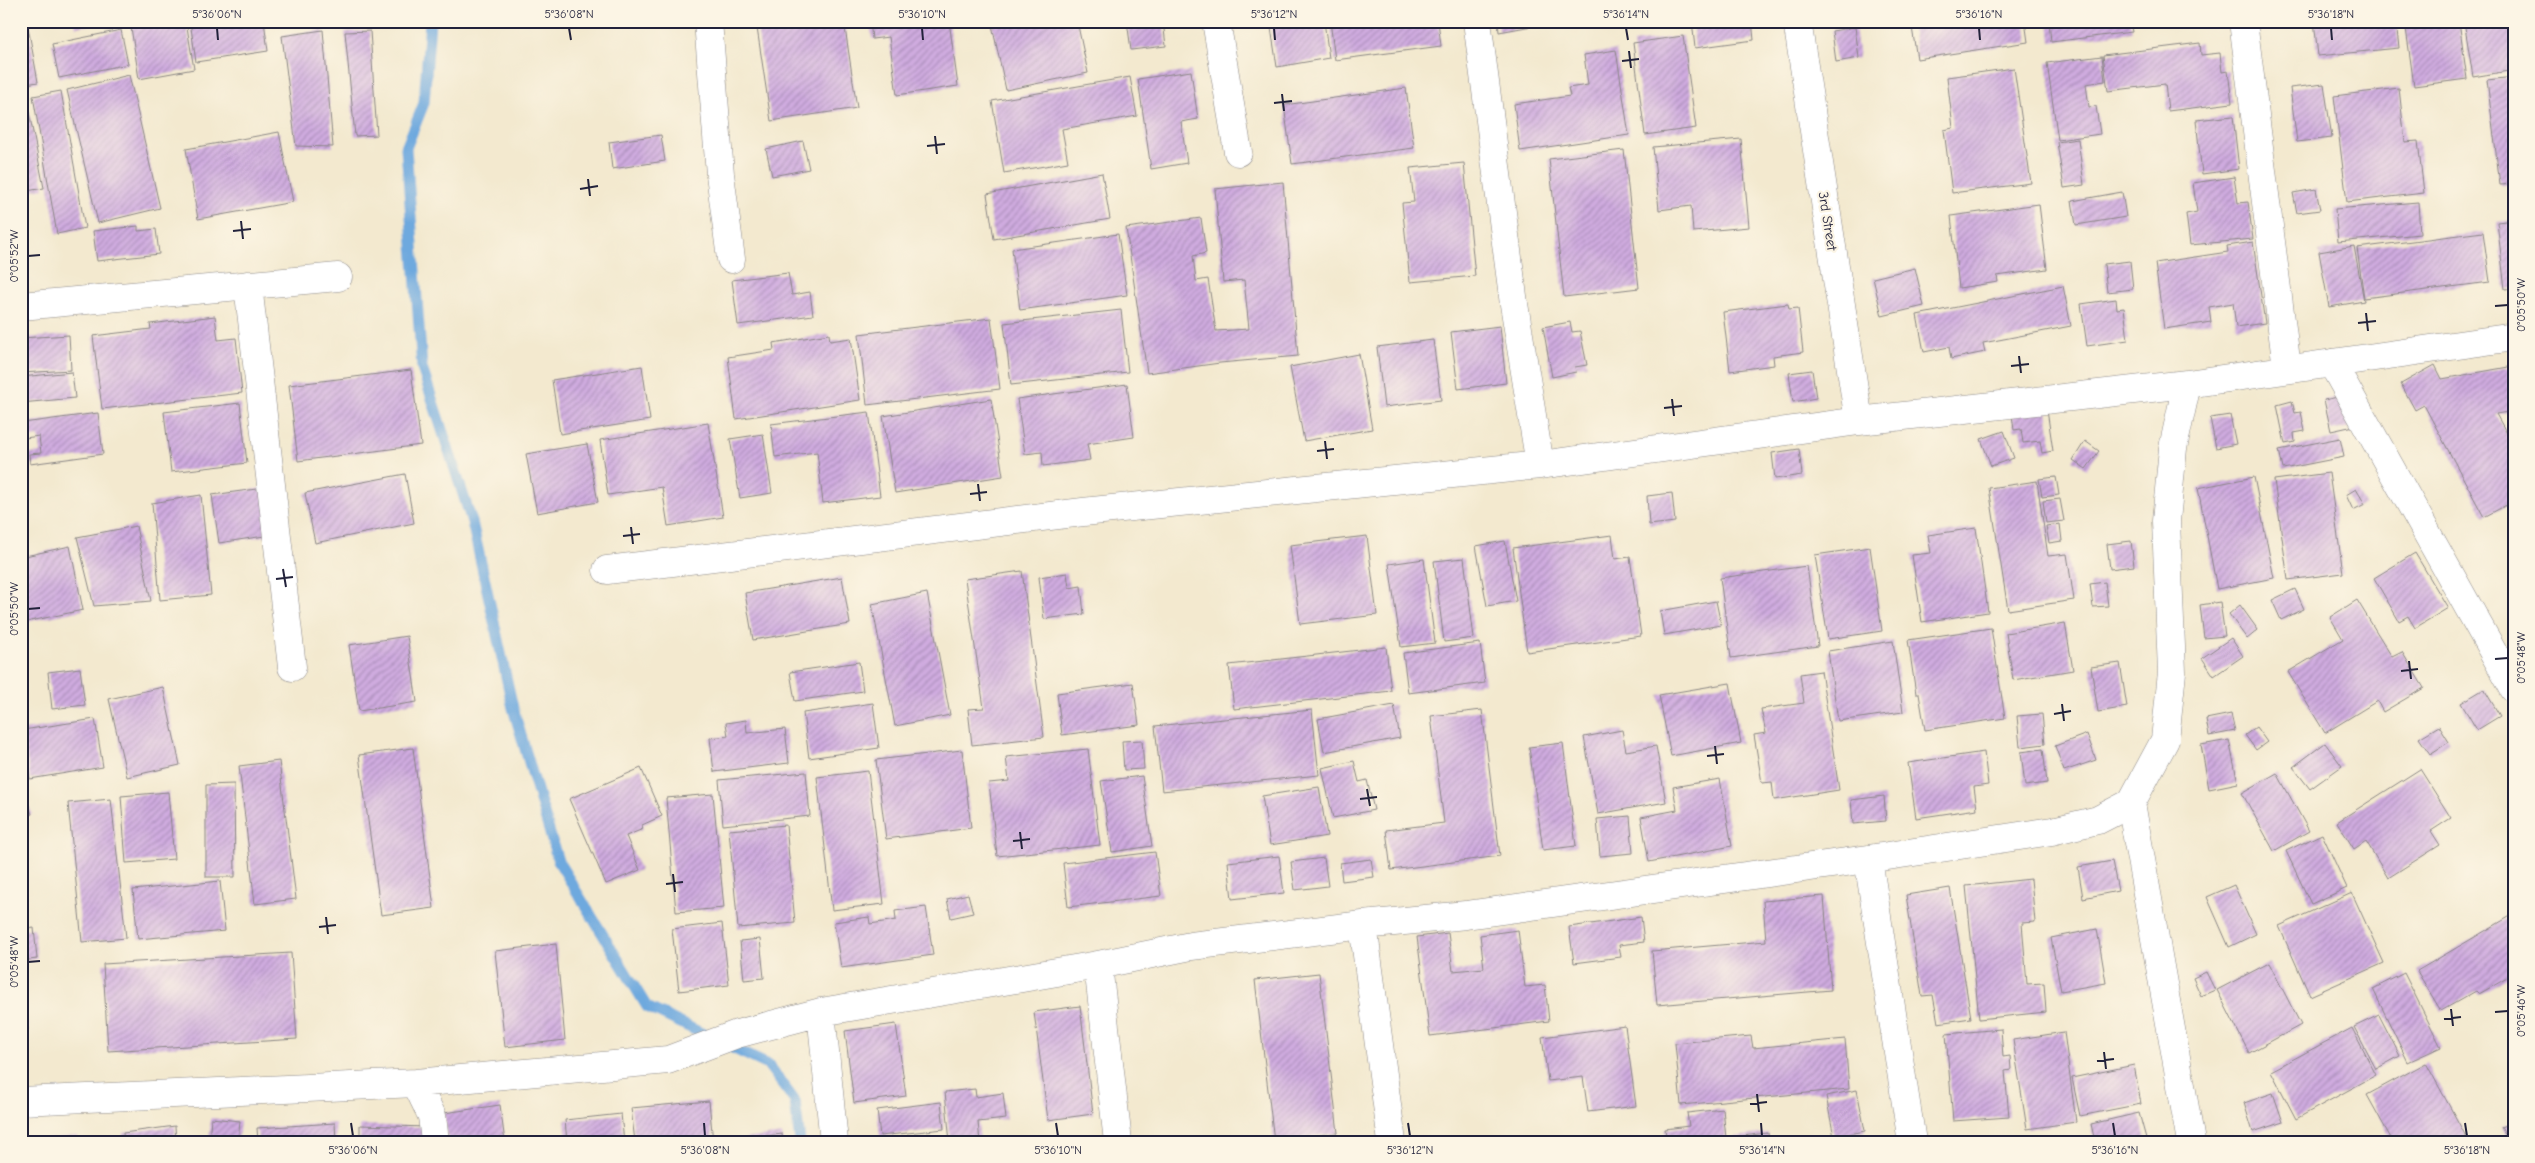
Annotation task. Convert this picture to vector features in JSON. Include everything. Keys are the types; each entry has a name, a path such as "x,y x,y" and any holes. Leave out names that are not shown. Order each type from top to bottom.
{"street":[{"path":"708,21 720,174 731,259"},
{"path":"1216,21 1238,152"},
{"path":"1477,21 1514,304 1540,465"},
{"name":"3rd Street","path":"1797,21 1859,422"},
{"path":"2243,21 2287,368"},
{"path":"21,306 338,277"},
{"path":"248,285 292,667"},
{"path":"607,570 1083,512 1540,465 1859,422 2187,384 2514,336"},
{"path":"2332,363 2514,689"},
{"path":"21,1101 416,1084 668,1060 737,1034 821,1012 1098,965 1191,946 1466,914 1868,859 2052,831 2098,820 2131,803 2165,740 2172,672 2166,521 2172,448 2187,384"},
{"path":"2131,803 2192,1142"},
{"path":"1868,859 1912,1142"},
{"path":"1363,925 1392,1142"},
{"path":"1098,965 1118,1142"},
{"path":"821,1012 834,1142"},
{"path":"416,1084 432,1116 435,1142"}],"building":[{"path":"21,21 27,21 38,82 21,85"},
{"path":"75,21 109,21 109,22 76,27"},
{"path":"130,21 186,21 194,69 139,79"},
{"path":"190,21 264,21 268,51 196,62"},
{"path":"801,21 844,21 857,108 771,121 757,28"},
{"path":"870,21 949,21 958,86 897,95 889,37 872,39"},
{"path":"1009,21 1077,21 1088,73 1006,90 992,25"},
{"path":"1127,21 1163,21 1166,46 1131,50"},
{"path":"1270,21 1324,21 1329,58 1277,67"},
{"path":"1330,21 1438,21 1441,46 1335,60"},
{"path":"1498,21 1554,21 1554,22 1499,32"},
{"path":"1692,21 1752,21 1754,40 1695,48"},
{"path":"1911,21 2025,21 2028,42 1917,59"},
{"path":"2049,21 2130,21 2132,32 2051,42"},
{"path":"2314,21 2396,21 2399,48 2318,56"},
{"path":"2405,21 2459,21 2467,79 2414,86"},
{"path":"2464,21 2514,21 2514,70 2473,77"},
{"path":"1855,27 1859,58 1836,62 1832,31"},
{"path":"121,30 128,64 59,78 52,44"},
{"path":"323,30 333,147 296,146 282,36"},
{"path":"370,31 377,135 355,136 345,32"},
{"path":"1683,36 1696,128 1645,135 1633,43"},
{"path":"2200,43 2201,55 2220,53 2222,72 2228,71 2232,103 2168,111 2165,84 2108,91 2103,55"},
{"path":"1616,50 1629,135 1520,151 1514,104 1570,96 1568,88 1588,85 1584,55"},
{"path":"2102,56 2105,81 2086,84 2089,107 2096,106 2100,134 2058,140 2047,63"},
{"path":"2014,68 2031,183 1952,193 1944,130 1953,128 1947,77"},
{"path":"1191,71 1198,119 1181,122 1187,163 1151,169 1138,79"},
{"path":"129,75 160,208 98,223 67,90"},
{"path":"1130,77 1137,116 1062,129 1068,162 1004,173 992,101"},
{"path":"2514,77 2514,184 2500,185 2487,80"},
{"path":"2324,84 2332,138 2297,142 2290,88"},
{"path":"1406,88 1414,148 1292,164 1284,105"},
{"path":"2399,88 2405,142 2418,141 2424,193 2347,202 2334,96"},
{"path":"61,91 85,228 57,234 33,96"},
{"path":"27,102 44,188 21,192 21,103"},
{"path":"2233,116 2239,169 2202,174 2196,120"},
{"path":"279,132 293,202 198,219 186,149"},
{"path":"661,135 665,161 612,169 609,142"},
{"path":"1741,139 1749,227 1693,232 1691,206 1659,210 1653,147"},
{"path":"2078,139 2084,185 2064,188 2057,142"},
{"path":"803,141 809,169 772,176 766,149"},
{"path":"1624,150 1639,288 1564,297 1549,159"},
{"path":"1464,163 1475,276 1410,282 1402,203 1414,202 1410,168"},
{"path":"1102,173 1110,219 994,239 987,194"},
{"path":"2234,177 2238,203 2248,202 2253,239 2190,245 2186,214 2197,212 2193,183"},
{"path":"1283,182 1298,356 1220,363 1147,373 1126,228 1201,218 1206,253 1193,256 1196,281 1208,279 1216,331 1249,329 1244,280 1223,282 1215,189"},
{"path":"2316,189 2320,210 2297,213 2293,193"},
{"path":"2122,192 2126,217 2076,225 2072,201"},
{"path":"2418,202 2420,234 2338,242 2335,209"},
{"path":"2039,204 2047,269 1997,276 1998,282 1959,288 1951,216"},
{"path":"2514,220 2514,288 2505,289 2497,222"},
{"path":"138,226 138,231 156,229 159,254 97,261 93,231"},
{"path":"2483,232 2490,282 2364,298 2357,248"},
{"path":"1118,234 1127,295 1020,310 1012,249"},
{"path":"2253,242 2265,323 2236,327 2233,303 2209,307 2211,322 2164,329 2155,263 2228,252 2227,246"},
{"path":"2354,246 2364,301 2329,307 2319,252"},
{"path":"2130,261 2133,289 2107,292 2104,264"},
{"path":"1915,268 1924,306 1882,316 1873,278"},
{"path":"788,273 792,295 810,292 813,315 738,325 732,280"},
{"path":"2063,286 2071,326 1983,343 1985,352 1951,359 1949,347 1924,352 1917,315"},
{"path":"2116,299 2117,309 2124,308 2128,340 2087,346 2081,304"},
{"path":"1788,304 1789,309 1798,308 1803,352 1773,356 1774,365 1730,371 1723,312"},
{"path":"1121,310 1128,372 1011,385 1004,323"},
{"path":"215,316 218,340 236,338 242,393 102,409 93,336 151,329 150,324"},
{"path":"991,318 1000,389 867,405 859,334"},
{"path":"1570,322 1572,332 1580,331 1587,365 1575,367 1576,372 1552,377 1543,327"},
{"path":"1500,326 1506,383 1458,389 1451,332"},
{"path":"829,334 830,341 851,338 860,400 736,419 728,357 774,350 773,343"},
{"path":"69,335 71,370 21,373 21,338"},
{"path":"1433,340 1441,400 1384,407 1377,347"},
{"path":"1359,354 1372,429 1304,441 1290,367"},
{"path":"2435,365 2442,379 2514,366 2514,411 2496,414 2514,446 2514,501 2484,517 2424,405 2415,410 2401,384"},
{"path":"642,366 650,420 560,434 552,380"},
{"path":"411,370 421,445 298,461 289,385"},
{"path":"1812,370 1816,398 1793,402 1789,373"},
{"path":"72,372 75,398 21,403 21,377"},
{"path":"1127,384 1134,437 1087,444 1090,460 1043,466 1042,452 1025,454 1017,399"},
{"path":"2347,395 2354,426 2331,431 2324,400"},
{"path":"991,399 1003,476 895,493 883,416"},
{"path":"2292,401 2295,413 2301,412 2305,431 2294,433 2295,442 2285,444 2277,405"},
{"path":"240,403 247,463 171,472 164,412"},
{"path":"2047,410 2053,451 2042,453 2040,441 2023,443 2021,429 2014,430 2012,415"},
{"path":"869,412 880,496 823,503 817,452 775,457 771,424"},
{"path":"98,413 103,454 30,464 29,454 41,453 39,436 25,438 23,423"},
{"path":"2230,415 2236,444 2216,448 2210,418"},
{"path":"708,423 723,517 668,526 662,487 608,495 600,440"},
{"path":"2004,431 2014,458 1991,466 1981,439"},
{"path":"763,434 772,493 740,498 730,439"},
{"path":"2340,438 2344,457 2283,469 2279,450"},
{"path":"2085,441 2099,451 2086,469 2073,460"},
{"path":"587,444 598,502 537,513 526,454"},
{"path":"1799,449 1802,475 1775,479 1772,453"},
{"path":"2329,473 2343,573 2288,580 2274,480"},
{"path":"405,474 414,523 315,543 305,493"},
{"path":"2056,477 2059,495 2042,497 2039,479"},
{"path":"2254,477 2274,578 2217,589 2198,488"},
{"path":"2037,481 2048,556 2067,554 2074,600 2008,610 1989,488"},
{"path":"264,488 271,535 219,543 212,495"},
{"path":"2356,489 2365,504 2353,510 2346,495"},
{"path":"1672,493 1675,522 1649,525 1647,496"},
{"path":"201,495 211,595 160,600 152,503"},
{"path":"2060,499 2064,521 2046,523 2043,501"},
{"path":"2060,524 2062,541 2049,543 2046,526"},
{"path":"136,526 151,601 94,606 77,537"},
{"path":"1976,528 1988,612 1922,622 1912,555 1931,553 1928,535"},
{"path":"1612,535 1615,559 1630,557 1641,636 1527,652 1513,548"},
{"path":"1367,536 1377,615 1300,624 1290,545"},
{"path":"1505,541 1516,601 1487,606 1476,546"},
{"path":"2131,541 2134,566 2110,569 2107,544"},
{"path":"70,546 83,610 21,623 21,557"},
{"path":"1870,547 1882,631 1828,639 1815,555"},
{"path":"2415,553 2448,608 2415,628 2408,616 2399,621 2374,578"},
{"path":"1464,558 1474,638 1444,642 1434,561"},
{"path":"1424,559 1435,643 1401,647 1389,564"},
{"path":"1807,566 1818,646 1731,658 1720,578"},
{"path":"1022,571 1044,737 972,745 968,709 984,708 965,579"},
{"path":"1067,573 1069,588 1081,586 1084,614 1044,619 1039,577"},
{"path":"842,577 850,624 753,640 745,593"},
{"path":"2105,582 2108,606 2093,607 2090,584"},
{"path":"2295,589 2304,609 2281,620 2272,600"},
{"path":"927,593 950,715 895,726 872,604"},
{"path":"2357,600 2392,657 2402,652 2424,688 2383,712 2377,701 2325,733 2288,672 2343,639 2330,617"},
{"path":"1716,601 1721,625 1664,635 1660,611"},
{"path":"2220,602 2225,636 2204,638 2200,605"},
{"path":"2240,605 2258,630 2247,639 2229,614"},
{"path":"2065,623 2073,670 2013,680 2006,633"},
{"path":"1991,628 2005,718 1925,730 1919,694 1916,694 1908,640"},
{"path":"407,636 417,702 359,711 349,645"},
{"path":"2231,638 2243,656 2214,676 2202,658"},
{"path":"1893,641 1903,712 1838,721 1828,651"},
{"path":"1480,643 1485,683 1408,693 1403,653"},
{"path":"1386,647 1391,691 1234,709 1229,665"},
{"path":"859,662 863,691 795,701 790,672"},
{"path":"2120,663 2127,707 2098,712 2091,667"},
{"path":"80,668 85,705 52,709 48,672"},
{"path":"1821,671 1839,790 1774,800 1772,782 1762,783 1754,735 1766,733 1761,709 1804,703 1800,674"},
{"path":"1133,683 1139,725 1062,735 1057,693"},
{"path":"1730,683 1741,743 1671,756 1659,695"},
{"path":"163,687 180,765 127,777 109,699"},
{"path":"2484,689 2500,716 2477,730 2461,703"},
{"path":"873,703 879,748 809,758 803,713"},
{"path":"1394,705 1400,738 1324,752 1318,719"},
{"path":"1312,710 1319,775 1162,791 1155,726"},
{"path":"1482,710 1500,856 1391,870 1386,830 1444,823 1431,716"},
{"path":"2042,714 2045,744 2020,747 2017,716"},
{"path":"2231,714 2235,731 2209,736 2206,719"},
{"path":"95,719 103,767 30,779 23,730"},
{"path":"746,720 747,733 785,729 789,763 714,772 710,738 728,736 726,723"},
{"path":"2439,726 2449,742 2430,754 2419,738"},
{"path":"2256,727 2267,742 2256,750 2245,735"},
{"path":"1622,730 1626,751 1656,746 1666,802 1598,814 1584,737"},
{"path":"2087,734 2096,760 2064,771 2055,746"},
{"path":"1142,740 1144,769 1124,770 1122,741"},
{"path":"2229,740 2238,783 2209,789 2201,745"},
{"path":"1563,743 1576,846 1543,850 1529,747"},
{"path":"2325,743 2342,766 2310,789 2293,767"},
{"path":"413,748 434,908 381,915 359,755"},
{"path":"1088,749 1100,845 997,856 989,783 1009,781 1006,757"},
{"path":"2043,749 2047,783 2025,786 2021,752"},
{"path":"962,750 971,828 886,839 876,760"},
{"path":"1984,752 1988,785 1974,787 1977,809 1916,818 1908,763"},
{"path":"279,761 296,899 255,904 239,766"},
{"path":"1354,761 1359,782 1367,780 1374,810 1333,818 1322,768"},
{"path":"641,768 662,816 642,825 643,829 626,836 640,870 606,884 569,799"},
{"path":"2420,769 2451,818 2431,831 2440,845 2388,878 2366,841 2354,849 2337,822"},
{"path":"868,771 884,904 832,910 817,777"},
{"path":"806,772 810,816 723,825 719,780"},
{"path":"2277,773 2309,831 2274,851 2242,793"},
{"path":"1142,776 1152,846 1112,852 1101,781"},
{"path":"1720,779 1732,846 1649,862 1641,817 1677,810 1673,787"},
{"path":"234,784 235,877 206,877 206,785"},
{"path":"21,786 32,814 21,818"},
{"path":"1319,787 1327,836 1270,845 1262,796"},
{"path":"168,792 174,859 126,863 121,796"},
{"path":"713,794 724,908 676,912 666,798"},
{"path":"1884,796 1886,821 1853,824 1851,800"},
{"path":"111,799 126,938 82,942 68,803"},
{"path":"1630,816 1633,853 1600,856 1597,819"},
{"path":"786,825 795,923 738,928 729,830"},
{"path":"2322,834 2347,888 2311,904 2286,851"},
{"path":"1155,852 1161,896 1068,907 1063,863"},
{"path":"1279,856 1284,893 1232,899 1228,862"},
{"path":"1324,858 1328,886 1295,890 1291,862"},
{"path":"1371,859 1374,877 1342,881 1340,863"},
{"path":"2112,861 2118,891 2083,898 2078,867"},
{"path":"2031,879 2035,922 2022,923 2027,984 2044,983 2046,1012 1979,1019 1966,886"},
{"path":"220,881 225,931 138,939 133,890"},
{"path":"2234,885 2256,934 2229,947 2207,897"},
{"path":"1950,888 1971,1018 1938,1023 1933,995 1922,996 1906,895"},
{"path":"2352,893 2384,963 2310,996 2279,926"},
{"path":"968,894 973,913 951,918 947,899"},
{"path":"1824,896 1831,990 1657,1005 1652,951 1766,941 1763,901"},
{"path":"926,907 933,955 841,968 834,922 869,917 870,924 896,920 895,911"},
{"path":"2514,914 2514,974 2479,994 2476,991 2441,1011 2417,971"},
{"path":"1641,917 1644,942 1619,945 1621,957 1574,963 1569,927"},
{"path":"722,923 729,985 679,991 672,929"},
{"path":"34,928 37,959 21,961 21,930"},
{"path":"2097,929 2106,983 2061,991 2051,938"},
{"path":"1518,930 1525,987 1545,985 1549,1021 1430,1036 1417,937 1448,933 1453,971 1484,968 1480,935"},
{"path":"760,939 764,978 744,980 740,941"},
{"path":"556,944 565,1040 505,1047 495,951"},
{"path":"291,953 297,1039 108,1051 103,964"},
{"path":"2269,963 2301,1025 2249,1053 2217,990"},
{"path":"2206,972 2215,990 2201,996 2193,978"},
{"path":"1319,973 1338,1133 1274,1141 1255,980"},
{"path":"2404,973 2441,1047 2408,1062 2373,989"},
{"path":"21,1000 24,1000 28,1030 21,1031"},
{"path":"1080,1006 1093,1114 1048,1120 1034,1012"},
{"path":"2379,1015 2400,1056 2376,1069 2354,1027"},
{"path":"896,1024 906,1096 854,1103 845,1031"},
{"path":"1625,1026 1636,1106 1588,1112 1583,1077 1548,1081 1542,1037"},
{"path":"2352,1028 2376,1075 2296,1119 2271,1071"},
{"path":"2001,1029 2003,1057 2010,1056 2011,1070 2005,1071 2009,1117 1953,1121 1946,1034"},
{"path":"2064,1032 2076,1122 2027,1129 2013,1040"},
{"path":"1751,1036 1753,1048 1845,1039 1849,1089 1681,1105 1675,1043"},
{"path":"2426,1063 2469,1142 2393,1142 2367,1095"},
{"path":"2134,1065 2141,1104 2080,1116 2072,1078"},
{"path":"975,1089 976,1097 1003,1093 1006,1119 978,1122 980,1142 950,1142 945,1092"},
{"path":"1857,1090 1865,1131 1834,1137 1826,1096"},
{"path":"2273,1093 2283,1122 2253,1132 2244,1103"},
{"path":"709,1101 713,1142 635,1142 631,1108"},
{"path":"941,1102 944,1129 880,1136 877,1110"},
{"path":"500,1105 505,1142 448,1142 444,1113"},
{"path":"1723,1109 1726,1138 1768,1133 1769,1142 1667,1142 1665,1129 1689,1126 1687,1113"},
{"path":"2139,1113 2147,1142 2095,1142 2091,1124"},
{"path":"621,1114 624,1142 567,1142 565,1120"},
{"path":"211,1118 240,1121 238,1142 209,1142"},
{"path":"2514,1121 2514,1142 2509,1142 2501,1127"},
{"path":"335,1123 336,1142 258,1142 257,1128"},
{"path":"360,1125 427,1127 427,1142 360,1142"},
{"path":"175,1126 176,1142 124,1142 123,1133"},
{"path":"782,1134 783,1142 744,1142 744,1139"},
{"path":"77,1136 77,1142 35,1142 35,1140"}],"waterway":[{"path":"430,21 424,103 406,148 422,368 472,522 513,708 558,861 647,1007 768,1065 795,1101 800,1142"}]}
